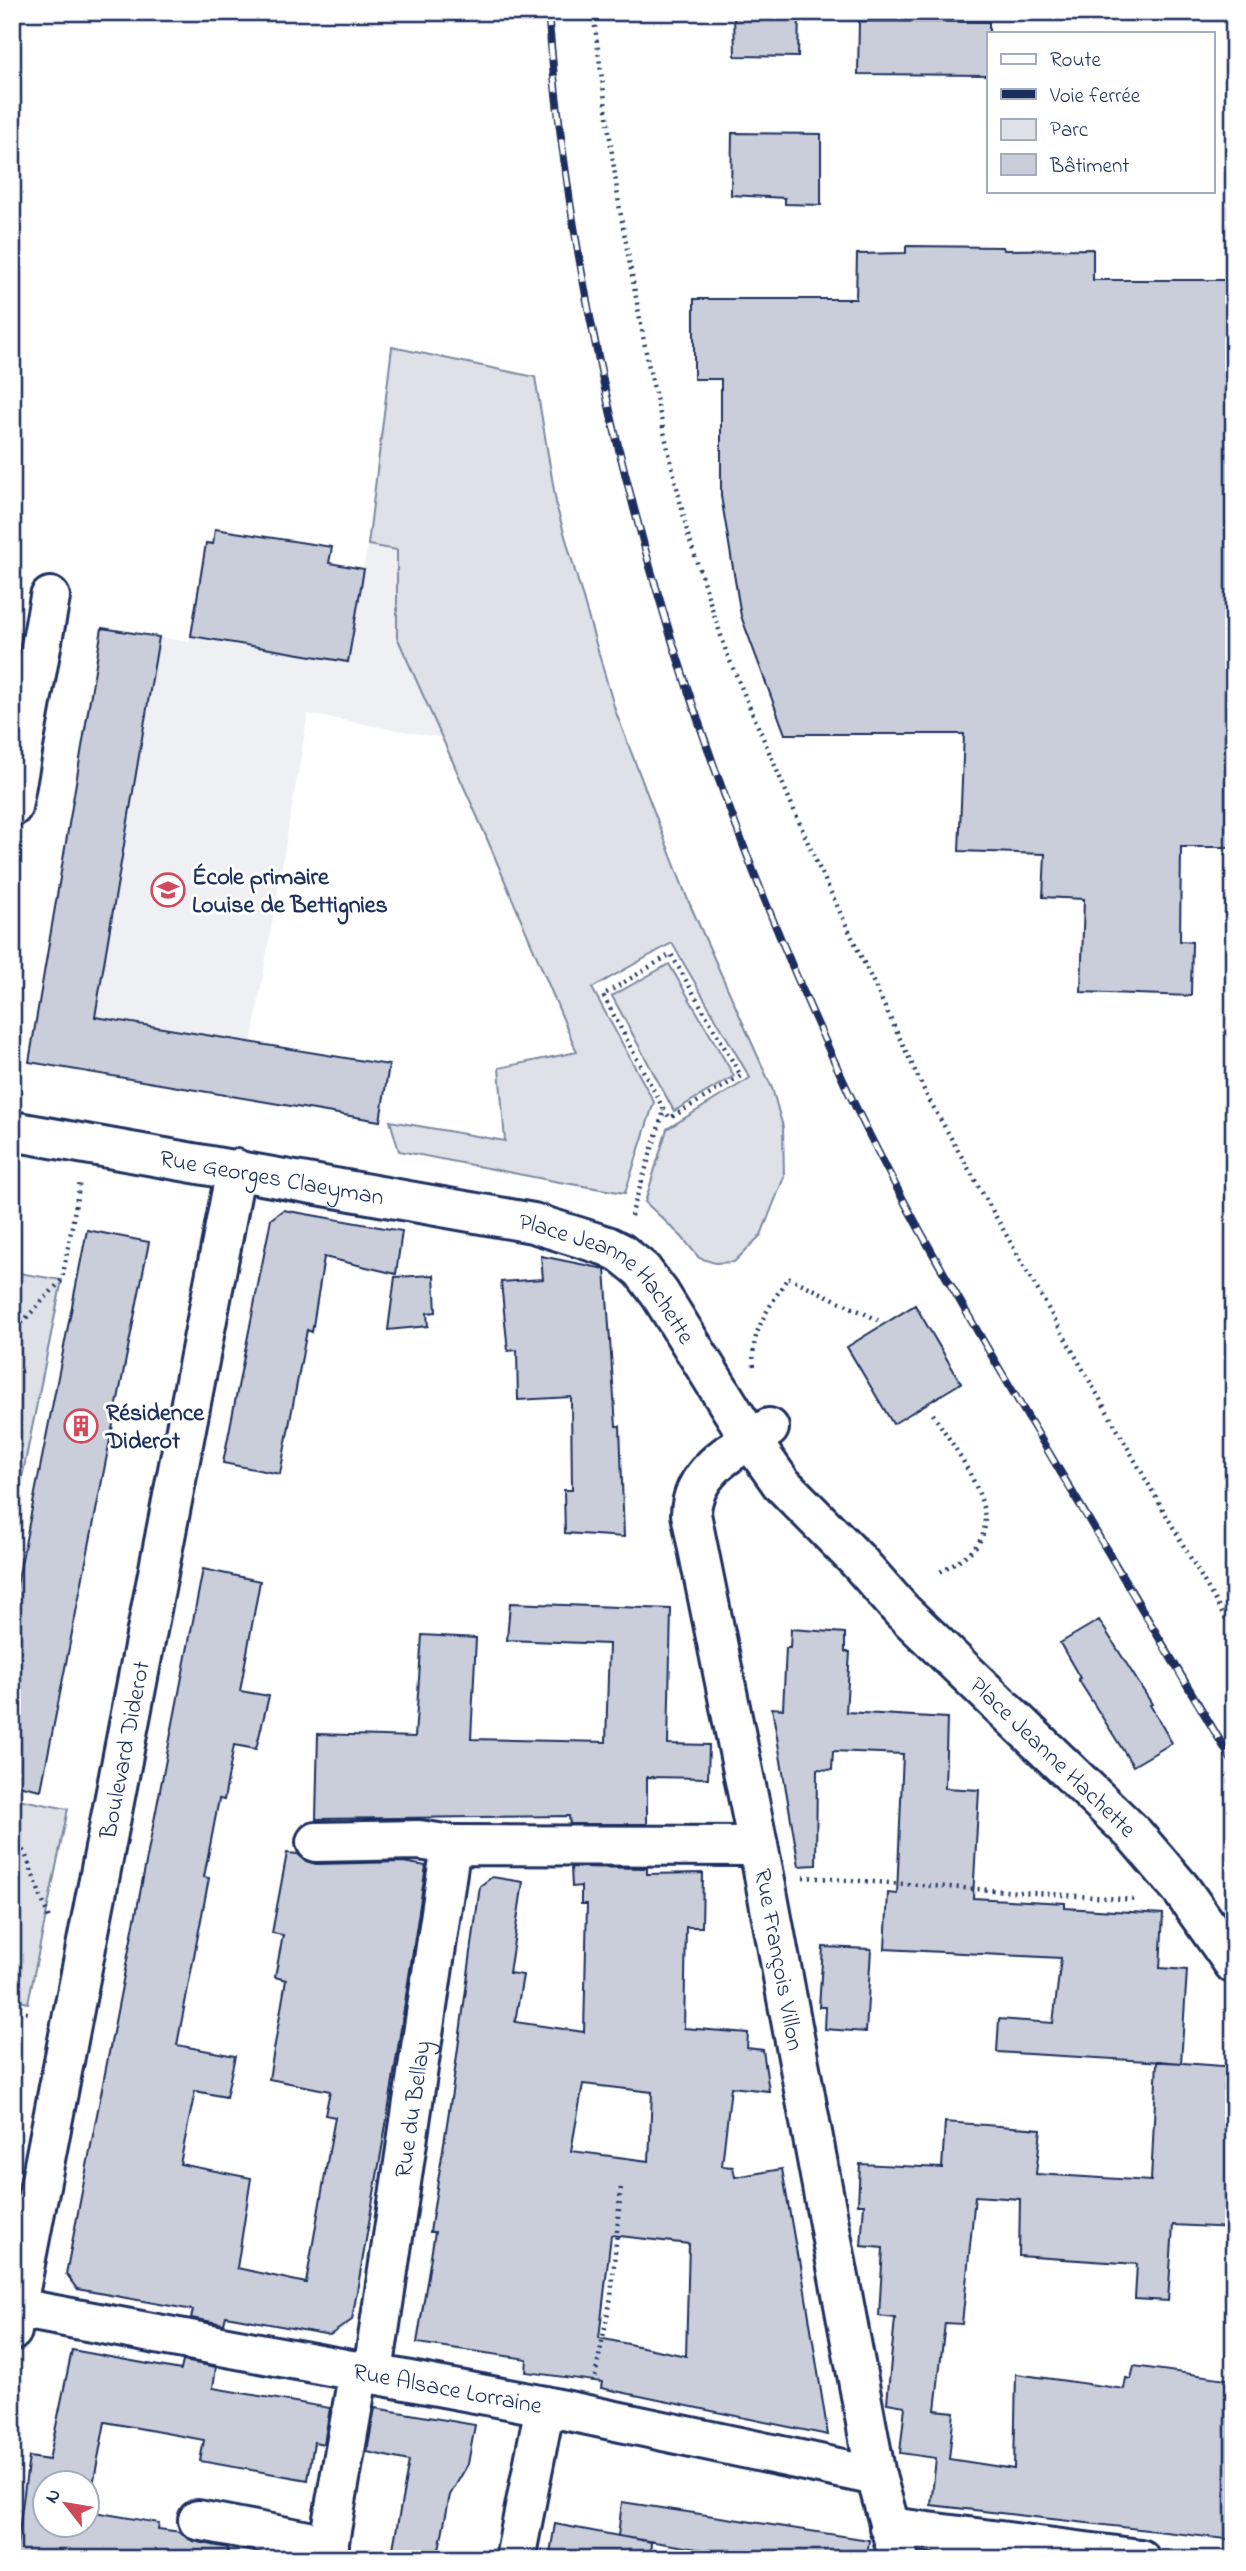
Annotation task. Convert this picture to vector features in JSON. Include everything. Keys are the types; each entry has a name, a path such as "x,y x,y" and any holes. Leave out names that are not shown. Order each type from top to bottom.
{"street":[{"path":"12,807 50,597"},
{"name":"Rue Georges Claeyman","path":"12,1131 533,1223"},
{"name":"Boulevard Diderot","path":"15,2320 236,1169"},
{"name":"Place Jeanne Hachette","path":"533,1223 584,1223 626,1230 653,1245 663,1256 760,1427 781,1483 924,1633 1134,1834 1168,1872 1234,1964"},
{"name":"Place Jeanne Hachette","path":"533,1223 607,1246 621,1253 642,1270 760,1427"},
{"name":"Rue François Villon","path":"760,1427 705,1476 692,1500 691,1514 761,1860 876,2476 894,2543"},
{"path":"316,1842 419,1840 451,1845 761,1860"},
{"name":"Rue du Bellay","path":"328,2552 366,2371 451,1845"},
{"name":"Rue Alsace Lorraine","path":"15,2320 366,2371 587,2414 876,2476"},
{"path":"515,2559 545,2406"},
{"path":"198,2520 328,2552"},
{"path":"894,2543 1140,2559"}],"path":[{"path":"593,12 619,205 648,363 688,535 737,679 810,848 926,1096 1234,1634"},
{"path":"626,1230 664,1111 603,995 671,954 741,1076 670,1118 664,1111"},
{"path":"12,1333 62,1280 87,1143"},
{"path":"760,1427 754,1342 758,1327 788,1277 878,1320"},
{"path":"933,1415 976,1487 986,1515 985,1528 979,1542 940,1572"},
{"path":"12,1832 26,1856 51,1925"},
{"path":"761,1860 1192,1904"},
{"path":"587,2414 611,2297 621,2187"}],"shaded area":[{"name":"École primaire Louise de Bettignies","path":"215,529 236,533 287,556 290,540 332,547 329,563 363,569 368,545 397,550 397,637 442,738 308,714 242,1097 29,1062 102,628 189,642 206,543 213,543"}],"green space":[{"path":"392,347 535,377 557,508 615,710 688,900 772,1088 783,1127 784,1177 761,1235 734,1262 715,1263 699,1258 682,1237 645,1202 667,1129 750,1078 672,943 592,988 654,1102 625,1193 399,1151 390,1121 505,1141 499,1068 577,1052 485,834 397,637 397,550 368,545"},
{"path":"669,964 734,1076 674,1111 612,996"},
{"path":"12,1272 62,1280 12,1527"},
{"path":"12,1798 68,1809 28,2003 12,1999"}],"building":[{"path":"734,12 799,12 798,57 735,56"},
{"path":"859,21 989,22 987,75 858,74"},
{"path":"732,133 821,134 821,205 785,204 785,198 731,195"},
{"path":"906,246 1003,247 1004,250 1093,249 1093,280 1234,280 1234,847 1181,847 1180,941 1192,942 1191,996 1081,992 1084,899 1043,897 1045,854 959,851 964,734 785,734 741,616 721,496 721,379 694,379 694,299 856,299 857,254 906,253"},
{"path":"215,529 332,547 329,563 364,569 348,662 191,636 206,543 213,544"},
{"path":"102,628 159,637 95,1017 389,1065 380,1121 29,1062"},
{"path":"283,1210 402,1231 396,1274 324,1257 312,1332 307,1330 280,1474 223,1463 271,1219"},
{"name":"Résidence Diderot","path":"87,1230 149,1242 41,1790 12,1784 12,1610"},
{"path":"541,1256 605,1269 616,1426 620,1426 624,1537 565,1533 564,1490 572,1490 571,1397 518,1400 517,1350 508,1351 501,1282 543,1279"},
{"path":"434,1275 436,1312 427,1313 428,1326 388,1330 395,1277"},
{"path":"915,1305 961,1383 893,1424 847,1347"},
{"path":"203,1569 260,1581 240,1691 269,1696 256,1749 234,1745 224,1800 219,1799 204,1877 209,1878 177,2045 235,2056 226,2097 195,2091 180,2164 251,2178 237,2268 306,2283 335,2117 325,2115 330,2091 269,2079 286,1980 275,1977 283,1935 272,1933 287,1853 298,1854 306,1861 316,1864 403,1862 426,1866 387,2119 352,2320 330,2335 226,2316 224,2324 191,2318 193,2310 77,2289 66,2274"},
{"path":"510,1603 671,1609 668,1744 709,1745 708,1778 647,1777 647,1824 570,1824 569,1816 316,1819 318,1734 415,1737 422,1635 476,1638 471,1739 606,1742 609,1644 507,1640"},
{"path":"1099,1620 1152,1704 1150,1705 1172,1743 1133,1766 1078,1679 1080,1678 1060,1643"},
{"path":"791,1629 845,1633 845,1652 850,1652 846,1712 947,1718 945,1788 979,1790 973,1898 1065,1903 1065,1908 1163,1914 1160,1968 1187,1970 1181,2063 997,2052 999,2019 1053,2023 1061,1958 885,1949 888,1893 897,1894 903,1754 833,1751 832,1770 817,1769 816,1865 799,1866 772,1708 783,1709 786,1648 790,1648"},
{"path":"571,1867 647,1868 647,1874 703,1873 702,1927 686,1927 684,2028 748,2033 747,2048 763,2050 769,2091 731,2087 722,2166 733,2167 735,2177 782,2169 800,2260 828,2435 601,2388 602,2382 526,2372 527,2359 417,2343 435,2232 430,2232 480,1886 492,1877 523,1882 509,1973 523,1975 515,2022 584,2032 587,1904 581,1904 581,1886 572,1887","holes":["583,2084 652,2092 649,2161 571,2151","611,2235 689,2244 686,2356 599,2338"]},
{"path":"823,1947 871,1949 866,2032 825,2029 826,2007 819,2007"},
{"path":"1157,2061 1234,2067 1234,2228 1173,2225 1168,2301 1135,2299 1137,2264 1019,2256 1020,2199 975,2196 962,2324 945,2323 935,2410 954,2412 949,2459 1014,2469 1016,2374 1124,2389 1126,2378 1131,2379 1134,2366 1234,2380 1234,2540 931,2505 936,2458 900,2453 905,2406 887,2403 895,2318 879,2316 883,2248 861,2246 864,2204 858,2204 860,2164 942,2168 945,2122 1041,2129 1036,2174 1151,2181"},
{"path":"72,2350 181,2370 183,2361 216,2367 213,2388 330,2408 324,2444 314,2442 308,2480 200,2461 204,2440 105,2422 96,2470 32,2470 32,2540 102,2540 102,2513 159,2523 158,2529 181,2532 193,2541 228,2548 227,2559 15,2559 29,2457 49,2460"},
{"path":"375,2408 475,2425 468,2464 450,2495 437,2559 391,2559 409,2461 367,2452"},
{"path":"622,2502 869,2540 867,2559 757,2559 618,2536"},
{"path":"555,2524 651,2542 650,2559 549,2559"}],"railway":[{"path":"548,12 563,152 585,292 614,429 650,566 691,700 739,833 791,964 849,1093 891,1176 982,1339 1234,1764"}],"place":[{"name":"École primaire Louise de Bettignies","path":"168,890"},
{"name":"Résidence Diderot","path":"81,1426"}]}
